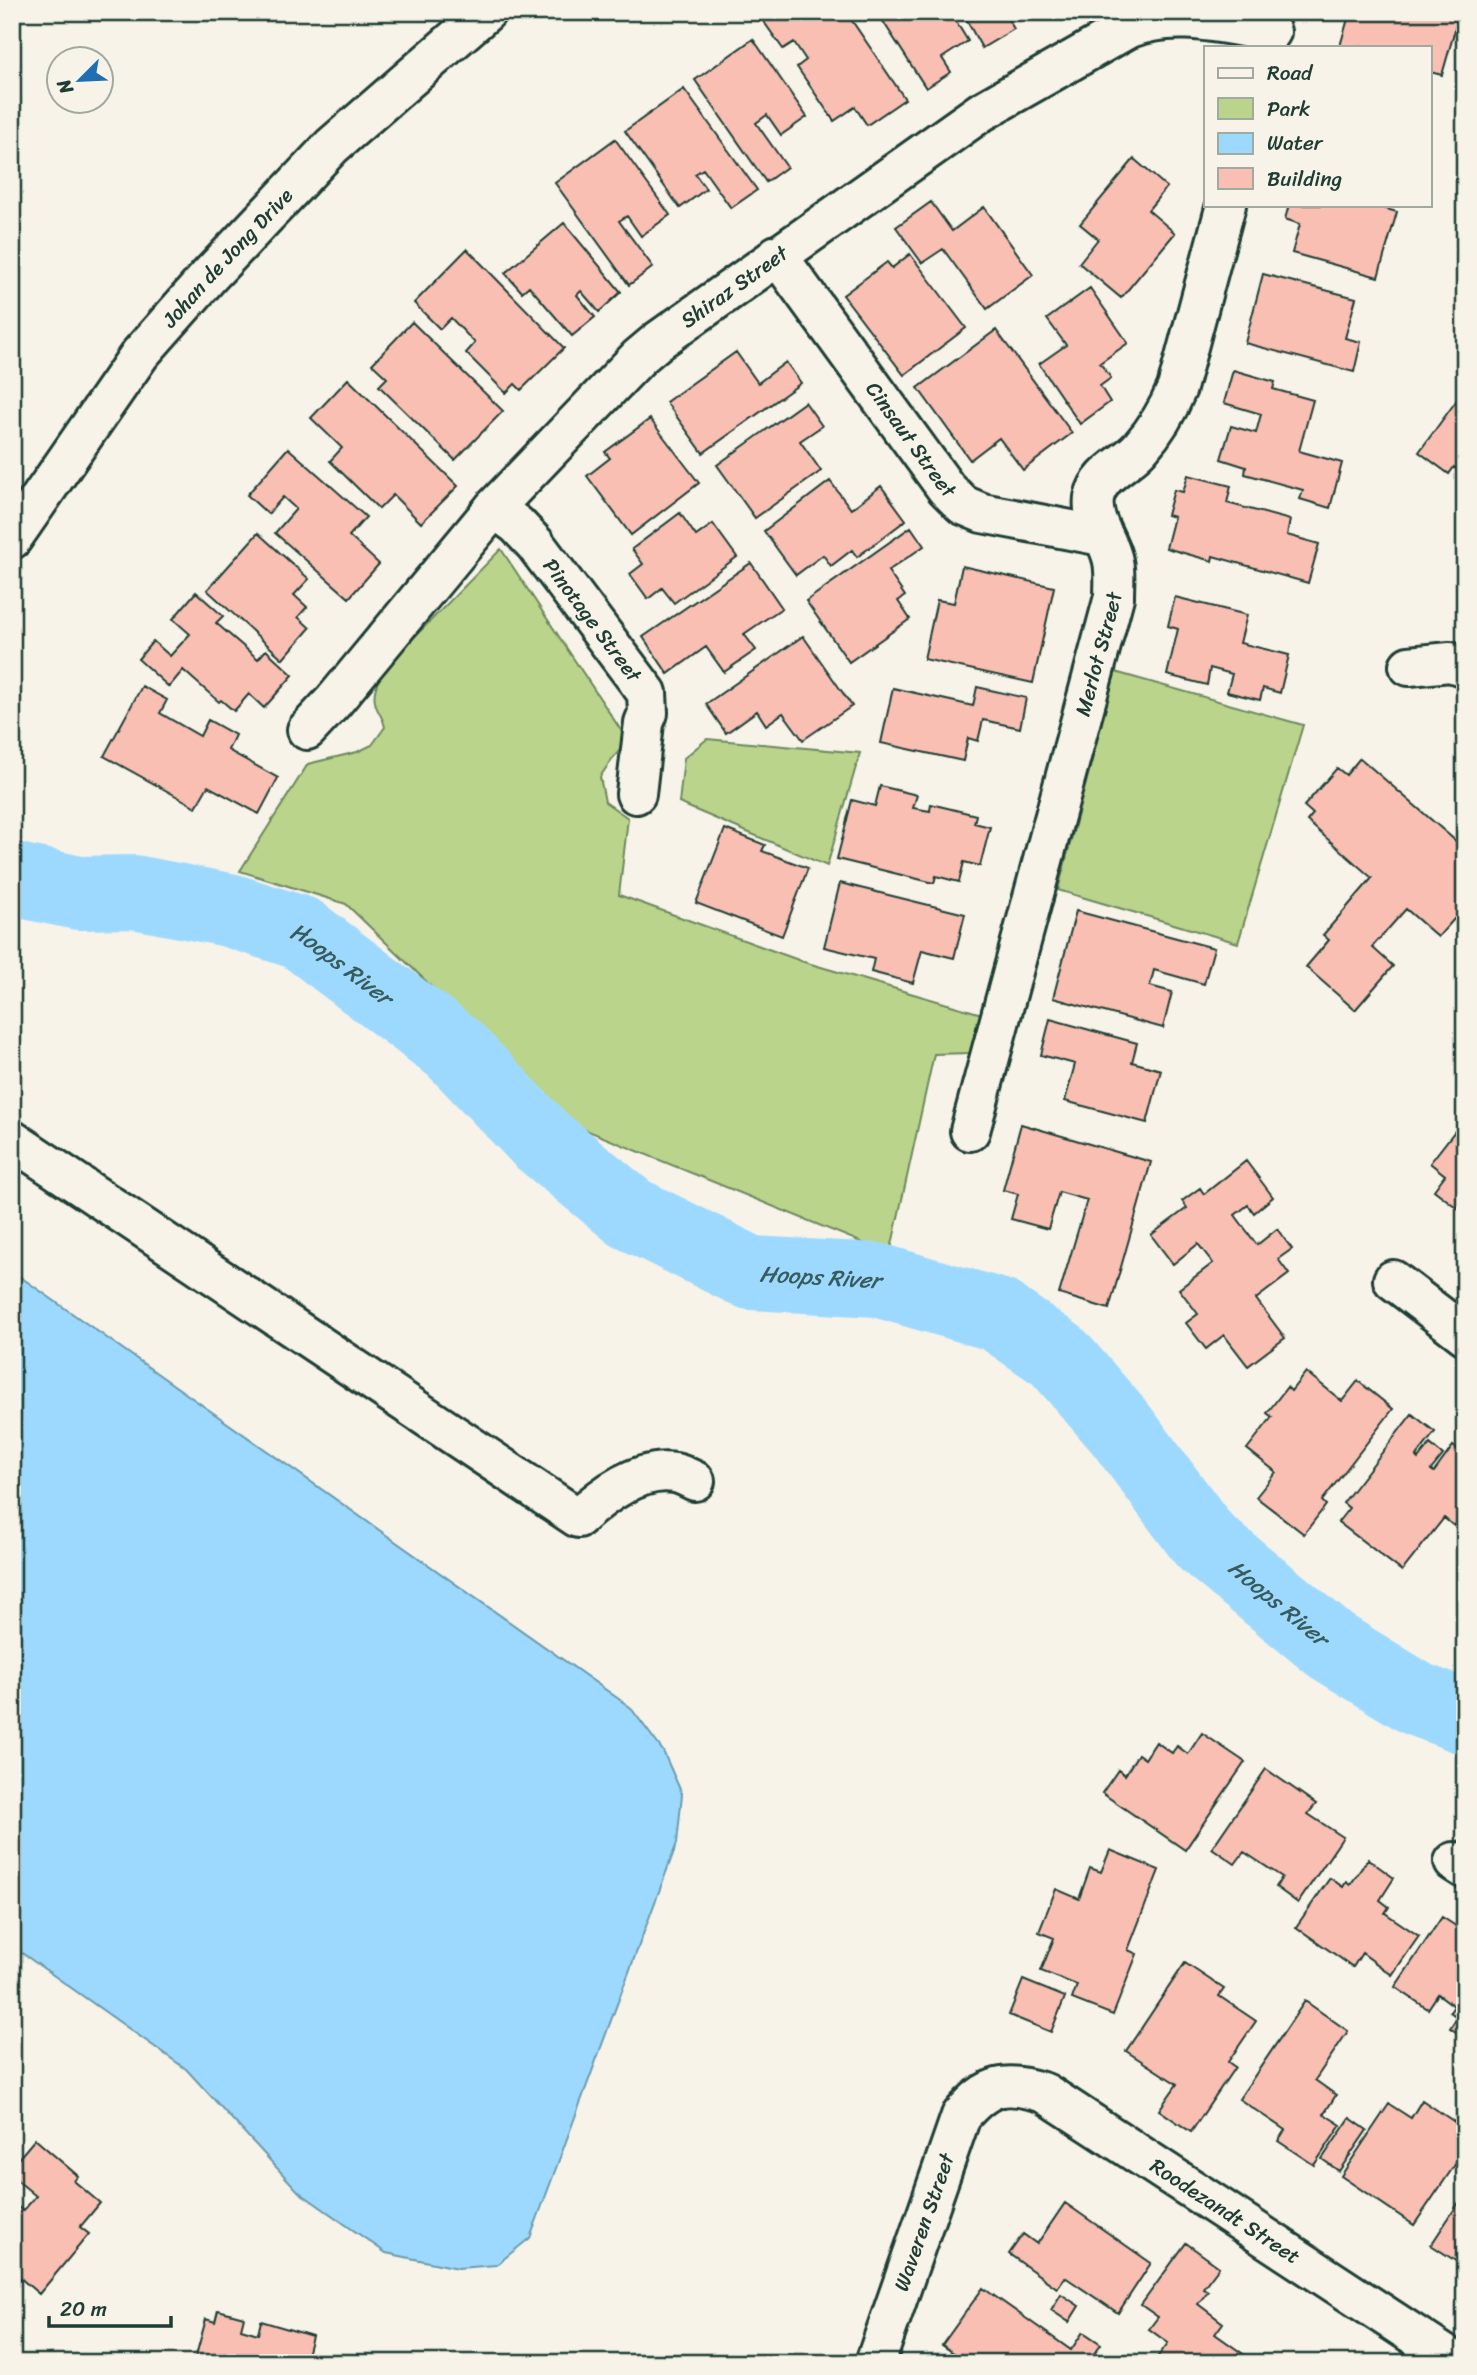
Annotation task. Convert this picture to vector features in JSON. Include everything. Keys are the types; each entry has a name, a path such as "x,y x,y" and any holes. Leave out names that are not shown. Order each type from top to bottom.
{"street":[{"name":"Johan de Jong Drive","path":"12,539 139,354 209,276 332,146 486,12"},
{"name":"Shiraz Street","path":"307,730 494,508 639,357 658,341 981,112 1127,29 1149,20 1185,18 1272,30"},
{"name":"Merlot Street","path":"970,1131 1114,597 1114,567 1095,517 1094,498 1102,479 1140,447 1169,409 1226,206"},
{"name":"Cinsaut Street","path":"777,255 946,488 963,505 982,513 1102,536"},
{"name":"Pinotage Street","path":"494,508 517,525 535,544 646,693 648,713 644,723 636,794"},
{"path":"1409,666 1450,663 1465,667"},
{"path":"12,1140 578,1518 598,1499 645,1475 674,1473 695,1481"},
{"path":"1393,1280 1465,1335"},
{"name":"Roodezandt Street","path":"985,2092 999,2086 1014,2085 1045,2093 1457,2363"},
{"name":"Waveren Street","path":"875,2363 961,2116 975,2099 985,2092"}],"green space":[{"path":"501,549 628,741 600,777 605,802 628,818 619,895 804,962 985,1015 972,1053 934,1054 890,1254 576,1126 346,904 240,871 308,764 357,752 372,745 385,727 374,695 386,666"},
{"path":"1115,672 1303,725 1238,943 1058,890"},
{"path":"707,739 860,753 827,866 679,803 684,758"}],"water":[{"path":"12,1271 630,1707 663,1751 682,1794 677,1843 530,2238 496,2265 458,2268 386,2253 299,2192 186,2069 12,1946"}],"building":[{"path":"779,12 846,12 905,99 867,125 855,107 834,121 797,67 806,60 794,42 783,49 764,22"},
{"path":"877,12 950,12 968,41 942,58 951,72 926,88"},
{"path":"962,12 1004,12 1014,29 982,48"},
{"path":"1350,12 1460,12 1442,75 1432,72 1432,46 1340,46"},
{"path":"753,39 807,117 781,135 767,115 756,123 787,167 766,182 695,80"},
{"path":"684,89 757,190 731,208 703,169 695,174 706,189 680,208 625,131"},
{"path":"615,139 670,215 641,236 627,216 619,221 653,267 629,285 555,183"},
{"path":"1134,159 1167,187 1148,210 1175,233 1121,298 1079,263 1098,239 1080,224"},
{"path":"931,202 952,231 984,207 1033,275 987,309 943,249 922,263 896,227"},
{"path":"1289,206 1376,206 1397,212 1378,277 1292,253 1300,224 1285,219"},
{"path":"564,223 621,292 599,312 581,291 577,295 595,317 572,336 529,286 522,292 505,273"},
{"path":"467,249 564,348 521,390 515,384 506,393 466,353 475,343 451,318 440,329 414,303"},
{"path":"910,254 966,328 904,375 843,295 887,262 892,268"},
{"path":"1263,274 1356,298 1345,338 1361,342 1354,372 1245,343"},
{"path":"1090,288 1128,343 1100,363 1111,378 1100,386 1110,402 1080,424 1039,364 1066,345 1047,319"},
{"path":"412,322 503,411 455,460 379,386 387,378 372,364"},
{"path":"996,330 1072,433 1023,470 999,438 970,460 918,388"},
{"path":"736,352 758,383 786,362 801,383 703,453 666,402"},
{"path":"1233,370 1275,382 1273,389 1313,400 1299,451 1342,463 1330,508 1300,499 1303,490 1245,474 1246,467 1221,459 1231,426 1256,433 1261,414 1224,403"},
{"path":"348,379 458,486 421,523 393,495 379,509 330,461 342,448 311,418"},
{"path":"1462,393 1465,395 1465,475 1454,467 1449,474 1419,452"},
{"path":"805,402 822,426 800,441 821,471 755,518 717,465"},
{"path":"650,419 699,483 631,535 587,476 610,458 605,452"},
{"path":"288,448 366,517 349,536 379,564 349,598 275,533 296,509 283,497 268,514 247,495"},
{"path":"1188,475 1231,486 1227,503 1290,520 1287,535 1319,544 1308,583 1213,556 1212,561 1166,548 1174,517 1167,515 1174,490 1183,492"},
{"path":"830,481 851,509 881,486 906,520 857,557 852,550 831,566 823,555 796,575 764,531"},
{"path":"680,513 696,536 713,524 737,557 674,603 662,588 648,599 630,574 643,564 632,549"},
{"path":"911,527 924,546 888,571 905,596 898,601 910,619 849,662 806,601"},
{"path":"258,533 309,579 294,595 307,607 298,617 310,628 283,659 207,590"},
{"path":"751,563 782,608 744,634 756,650 724,672 706,647 668,674 643,637"},
{"path":"962,566 1054,587 1033,683 924,659 937,600 954,603"},
{"path":"196,592 223,616 216,623 258,659 266,650 293,675 264,708 249,694 234,711 221,700 219,702 183,670 169,687 138,659 153,641 170,656 190,634 173,619"},
{"path":"1175,597 1247,615 1240,643 1289,655 1280,693 1263,688 1260,700 1227,692 1232,674 1210,668 1207,685 1167,675 1178,629 1168,626"},
{"path":"803,636 852,706 803,740 783,713 766,725 757,711 726,733 706,704"},
{"path":"142,686 167,700 160,713 200,736 208,720 235,735 228,750 278,778 259,814 208,786 196,807 104,756"},
{"path":"977,687 1026,698 1020,728 983,720 978,741 968,738 963,761 881,743 893,688 973,706"},
{"path":"1360,758 1465,849 1465,927 1455,918 1438,937 1406,909 1372,947 1393,966 1355,1010 1306,967 1329,940 1323,935 1372,878 1307,821 1313,814 1304,806 1337,768 1346,775"},
{"path":"880,786 917,795 913,808 930,811 931,804 976,815 974,823 990,827 980,866 964,862 959,882 936,876 934,883 837,859 852,800 875,806"},
{"path":"725,829 765,845 762,851 808,868 782,936 696,903"},
{"path":"840,883 965,914 954,958 922,950 913,983 871,972 874,959 824,947"},
{"path":"1076,911 1214,948 1204,984 1154,970 1150,986 1172,992 1163,1028 1053,998"},
{"path":"1050,1019 1137,1043 1132,1062 1161,1070 1147,1123 1065,1101 1075,1064 1041,1055"},
{"path":"1021,1124 1151,1162 1109,1309 1059,1294 1087,1200 1059,1192 1048,1229 1011,1219 1018,1194 1003,1190"},
{"path":"1455,1131 1465,1139 1465,1214 1434,1190 1445,1175 1430,1163"},
{"path":"1246,1161 1273,1197 1254,1213 1248,1205 1235,1215 1257,1245 1277,1229 1292,1249 1278,1259 1289,1274 1256,1299 1285,1338 1248,1366 1224,1335 1206,1349 1186,1323 1198,1314 1179,1289 1213,1263 1198,1244 1173,1264 1151,1235 1187,1208 1182,1201 1200,1188 1204,1194"},
{"path":"1306,1372 1342,1401 1358,1381 1393,1409 1322,1501 1326,1505 1304,1534 1256,1497 1276,1472 1247,1449 1272,1417 1267,1413 1287,1387 1291,1391"},
{"path":"1412,1414 1435,1432 1416,1457 1418,1459 1430,1444 1443,1455 1431,1470 1434,1472 1453,1446 1461,1452 1465,1447 1465,1513 1454,1526 1444,1518 1402,1571 1338,1522 1349,1508 1343,1503"},
{"path":"1202,1733 1245,1762 1185,1850 1102,1793 1118,1770 1125,1775 1138,1754 1145,1759 1156,1742 1172,1753 1177,1746 1188,1754"},
{"path":"1266,1769 1316,1804 1308,1814 1343,1837 1298,1903 1276,1887 1282,1877 1244,1852 1235,1864 1212,1848"},
{"path":"1110,1850 1159,1870 1128,1950 1137,1954 1113,2015 1072,1999 1077,1985 1041,1971 1054,1938 1039,1932 1056,1889 1079,1899 1090,1868 1101,1872"},
{"path":"1368,1859 1394,1878 1380,1900 1389,1907 1385,1913 1419,1936 1392,1975 1362,1953 1353,1967 1296,1927 1330,1878 1343,1887 1346,1882 1350,1885"},
{"path":"1442,1917 1465,1932 1465,2038 1450,2028 1457,2017 1450,2012 1454,2006 1438,1994 1428,2009 1395,1987"},
{"path":"1185,1963 1224,1989 1219,1996 1256,2021 1228,2062 1235,2067 1191,2132 1159,2110 1177,2084 1126,2051"},
{"path":"1023,1980 1065,1997 1051,2032 1009,2015"},
{"path":"1305,2001 1348,2031 1315,2080 1336,2095 1324,2114 1341,2125 1314,2165 1278,2141 1285,2130 1239,2099"},
{"path":"1422,2100 1465,2129 1465,2150 1414,2225 1341,2176 1389,2104 1411,2118"},
{"path":"1350,2118 1367,2130 1339,2171 1322,2159"},
{"path":"35,2139 78,2176 74,2181 100,2203 80,2227 89,2234 39,2294 12,2271 12,2202 23,2211 36,2196 12,2176 12,2166"},
{"path":"1465,2193 1465,2267 1431,2245"},
{"path":"1065,2203 1151,2263 1118,2313 1065,2277 1057,2288 1009,2254 1023,2234 1037,2244"},
{"path":"1186,2243 1219,2267 1203,2288 1208,2291 1198,2304 1223,2323 1215,2334 1246,2356 1241,2363 1153,2363 1168,2343 1149,2329 1158,2317 1141,2305"},
{"path":"983,2288 1071,2350 1083,2332 1101,2344 1087,2363 949,2363 955,2354 942,2345"},
{"path":"1061,2294 1079,2306 1069,2322 1051,2310"},
{"path":"218,2310 244,2317 241,2329 258,2334 261,2321 312,2336 306,2359 296,2356 294,2363 194,2363 206,2319 215,2322"}],"waterway":[{"name":"Hoops River","path":"12,879 79,893 134,892 229,910 301,933 453,1048 541,1140 630,1213 751,1273 877,1280 998,1315 1058,1356 1121,1429 1205,1542 1331,1646 1417,1699 1465,1717"}]}
